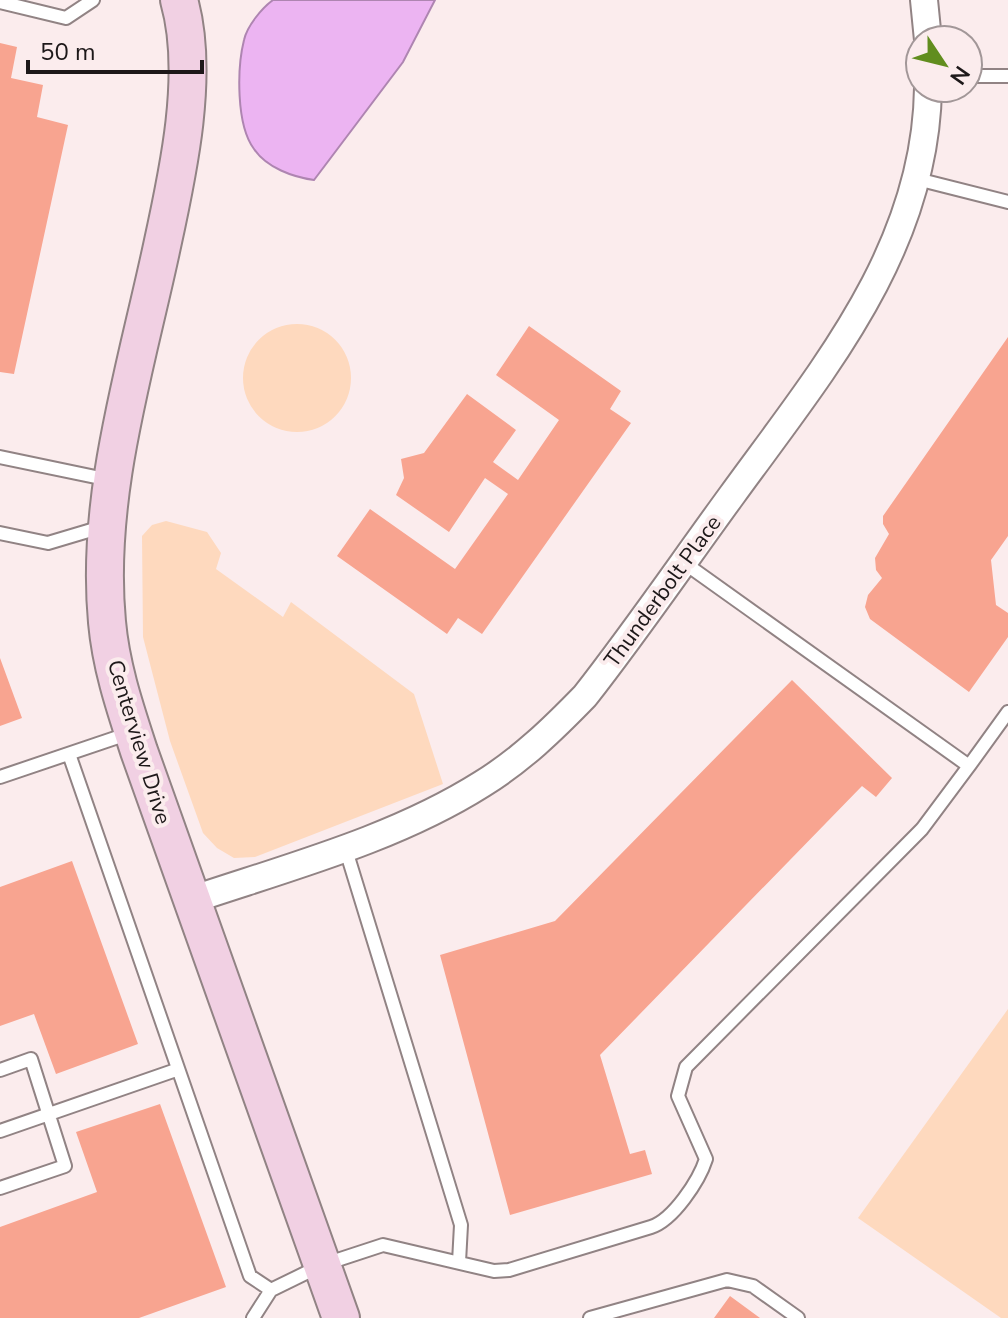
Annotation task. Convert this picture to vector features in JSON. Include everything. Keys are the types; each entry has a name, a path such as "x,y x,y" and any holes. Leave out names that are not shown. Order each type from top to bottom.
{"street":[{"name":"Centerview Drive","path":"179,0 185,57 184,136 113,481 107,526 107,624 119,688 133,732 341,1318"},
{"path":"924,0 926,24"},
{"name":"Thunderbolt Place","path":"191,900 345,846 462,797 548,734 601,676 859,317 895,247 917,179 926,104"}],"lane":[{"path":"0,2 66,18 93,0"},
{"path":"984,76 1008,76"},
{"path":"917,179 1008,202"},
{"path":"0,457 113,481"},
{"path":"0,533 48,543 71,539 87,529 107,526"},
{"path":"683,562 969,766"},
{"path":"253,1318 265,1311 271,1290 322,1265 383,1245 494,1271 509,1270 651,1227 666,1219 697,1178 706,1159 678,1096 686,1067 922,829 1008,712"},
{"path":"0,777 133,732"},
{"path":"69,754 176,1070 250,1276 271,1290"},
{"path":"345,846 461,1225 459,1262"},
{"path":"0,1070 31,1059 65,1166 0,1188"},
{"path":"0,1131 176,1070"},
{"path":"590,1318 727,1280 753,1286 798,1318"}],"shaded area":[{"path":"273,0 435,0 403,62 314,180 289,174 259,156 244,126 239,80 244,40 248,29"},
{"path":"297,324 318,328 335,340 347,357 351,378 347,399 335,416 318,428 297,432 276,428 259,416 247,399 243,378 247,357 259,340 276,328"},
{"path":"166,521 207,532 221,553 216,569 283,617 291,602 414,694 443,784 255,857 234,858 217,848 203,833 170,741 143,637 142,536 152,525"},
{"path":"1008,1009 1008,1318 1001,1318 858,1218"}],"building":[{"path":"0,43 17,47 11,78 43,85 37,117 68,125 14,374 0,372"},
{"path":"529,326 621,391 610,409 631,423 482,634 458,618 447,634 337,556 370,509 455,569 508,494 485,478 449,532 396,495 404,478 401,459 424,453 467,394 516,430 493,462 518,480 559,420 496,375"},
{"path":"1008,337 1008,536 991,560 996,605 1008,613 1008,637 969,692 870,619 865,607 868,595 882,578 876,570 875,558 889,534 883,524 883,516"},
{"path":"0,658 22,718 0,726"},
{"path":"792,680 892,778 876,797 862,786 600,1055 630,1154 645,1150 652,1174 510,1215 440,955 555,921"},
{"path":"72,861 138,1044 56,1074 34,1014 0,1026 0,887"},
{"path":"160,1104 226,1287 139,1318 0,1318 0,1227 97,1192 76,1132"},
{"path":"730,1296 760,1318 714,1318"}]}
